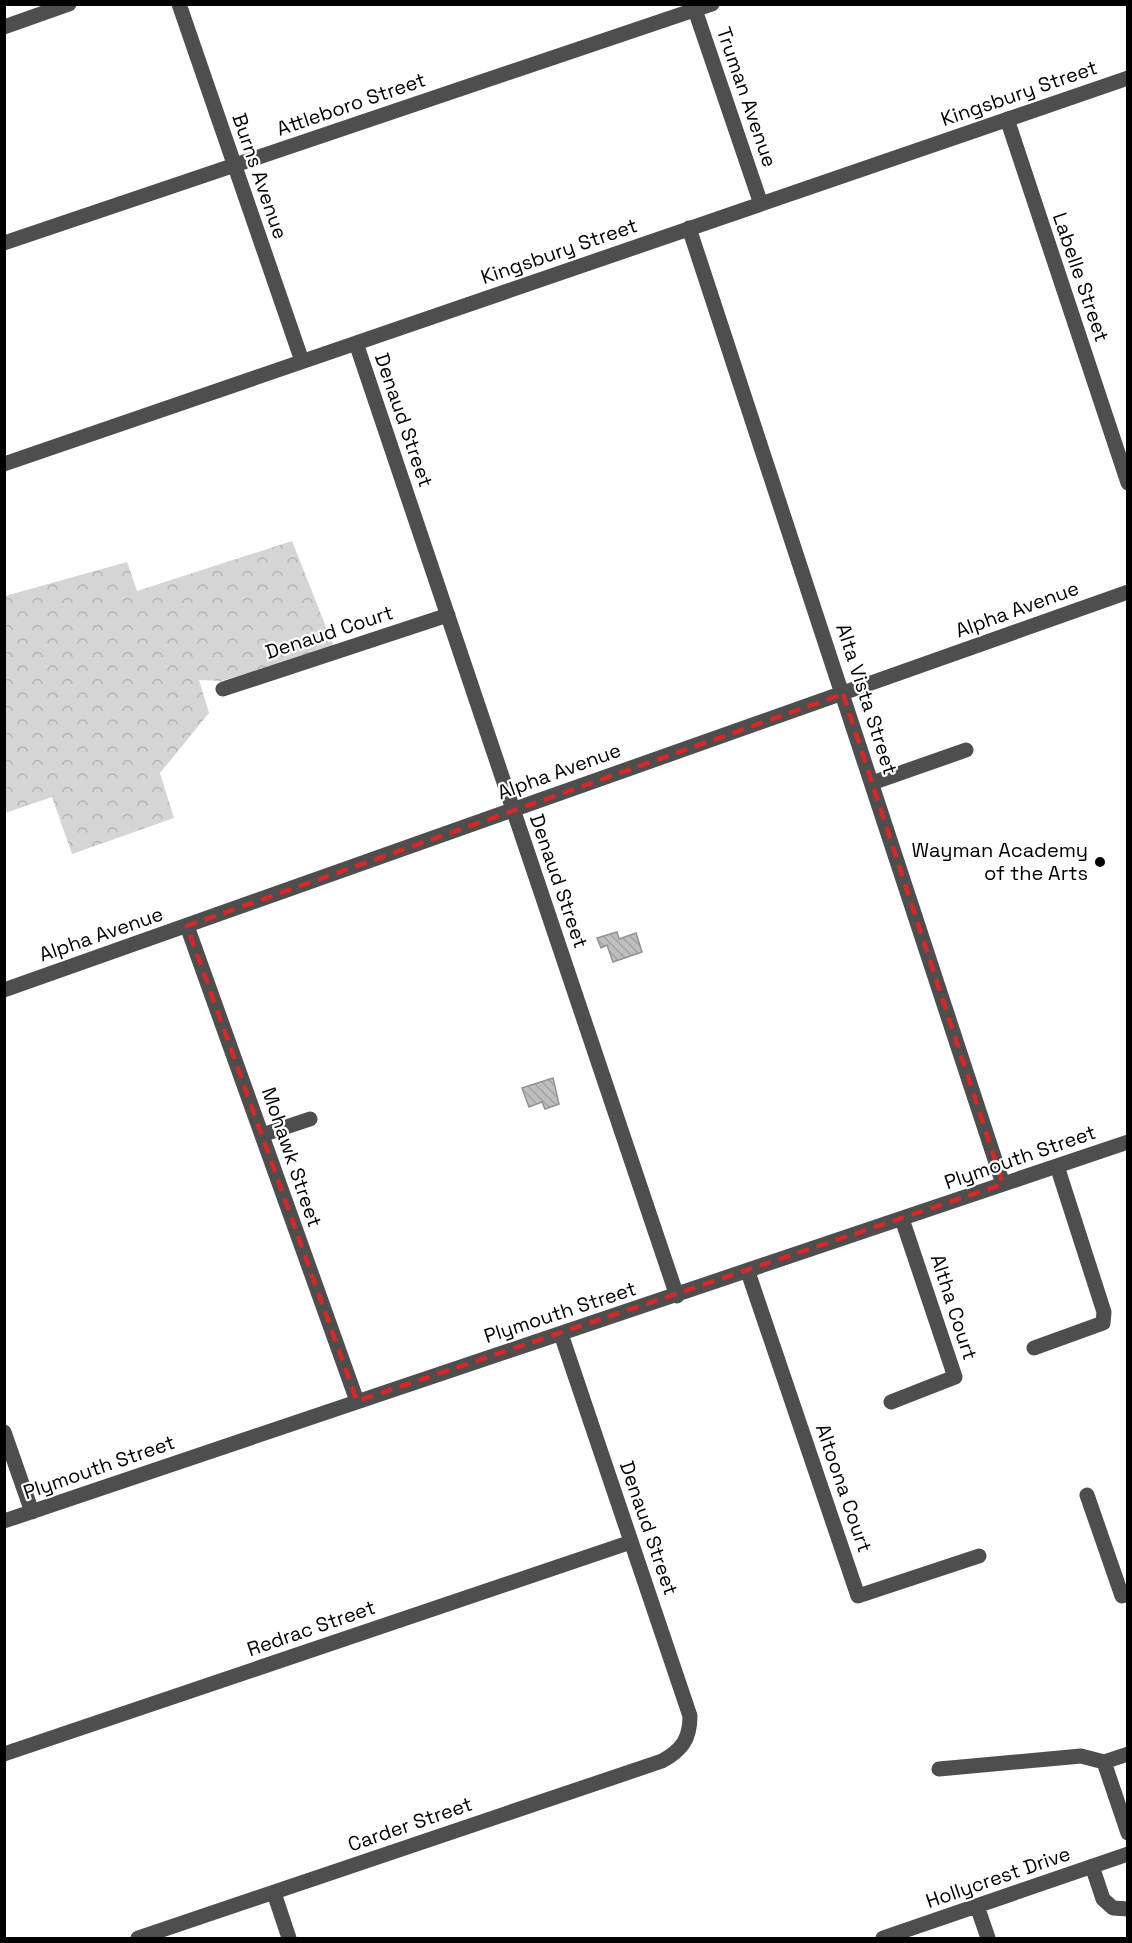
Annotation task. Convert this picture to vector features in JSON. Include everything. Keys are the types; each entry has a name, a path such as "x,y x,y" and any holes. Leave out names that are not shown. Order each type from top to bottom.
{"street":[{"path":"4,27 69,4"},
{"name":"Burns Avenue","path":"179,4 302,361"},
{"name":"Attleboro Street","path":"4,243 694,7 712,4"},
{"name":"Truman Avenue","path":"694,7 761,204"},
{"name":"Kingsbury Street","path":"4,464 1128,78"},
{"name":"Labelle Street","path":"1007,119 1128,483"},
{"name":"Alta Vista Street","path":"689,228 1003,1184"},
{"name":"Denaud Street","path":"356,343 676,1296"},
{"name":"Alpha Avenue","path":"4,990 1128,592"},
{"name":"Denaud Court","path":"224,689 448,615"},
{"path":"872,783 966,750"},
{"name":"Mohawk Street","path":"187,926 357,1401"},
{"path":"262,1135 310,1119"},
{"name":"Plymouth Street","path":"4,1521 1128,1142"},
{"path":"1034,1348 1103,1323 1104,1312 1057,1166"},
{"name":"Altha Court","path":"891,1402 955,1377 902,1219"},
{"name":"Altoona Court","path":"748,1272 858,1596 980,1556"},
{"name":"Denaud Street","path":"561,1334 690,1716 687,1737"},
{"path":"4,1432 32,1512"},
{"path":"1087,1495 1122,1596 1128,1594"},
{"name":"Redrac Street","path":"4,1754 632,1542"},
{"name":"Carder Street","path":"138,1938 662,1761 676,1753 687,1737"},
{"path":"939,1769 1081,1756 1104,1762 1128,1754"},
{"path":"1104,1762 1128,1833"},
{"name":"Hollycrest Drive","path":"883,1938 1128,1854"},
{"path":"1092,1866 1103,1899 1113,1908 1128,1909"},
{"path":"273,1893 289,1938"},
{"path":"977,1906 988,1938"}],"highlighted area":[{"path":"843,694 1003,1184 357,1401 187,926"}],"green space":[{"path":"292,541 334,647 221,681 199,680 209,713 160,773 174,818 72,854 52,797 5,813 5,596 127,562 137,591"}],"building":[{"path":"617,932 619,939 636,933 642,952 613,962 607,945 601,948 597,938"},
{"path":"553,1078 559,1104 545,1109 542,1102 529,1107 522,1088"}],"place":[{"name":"Wayman Academy of the Arts","path":"1100,862"}]}
